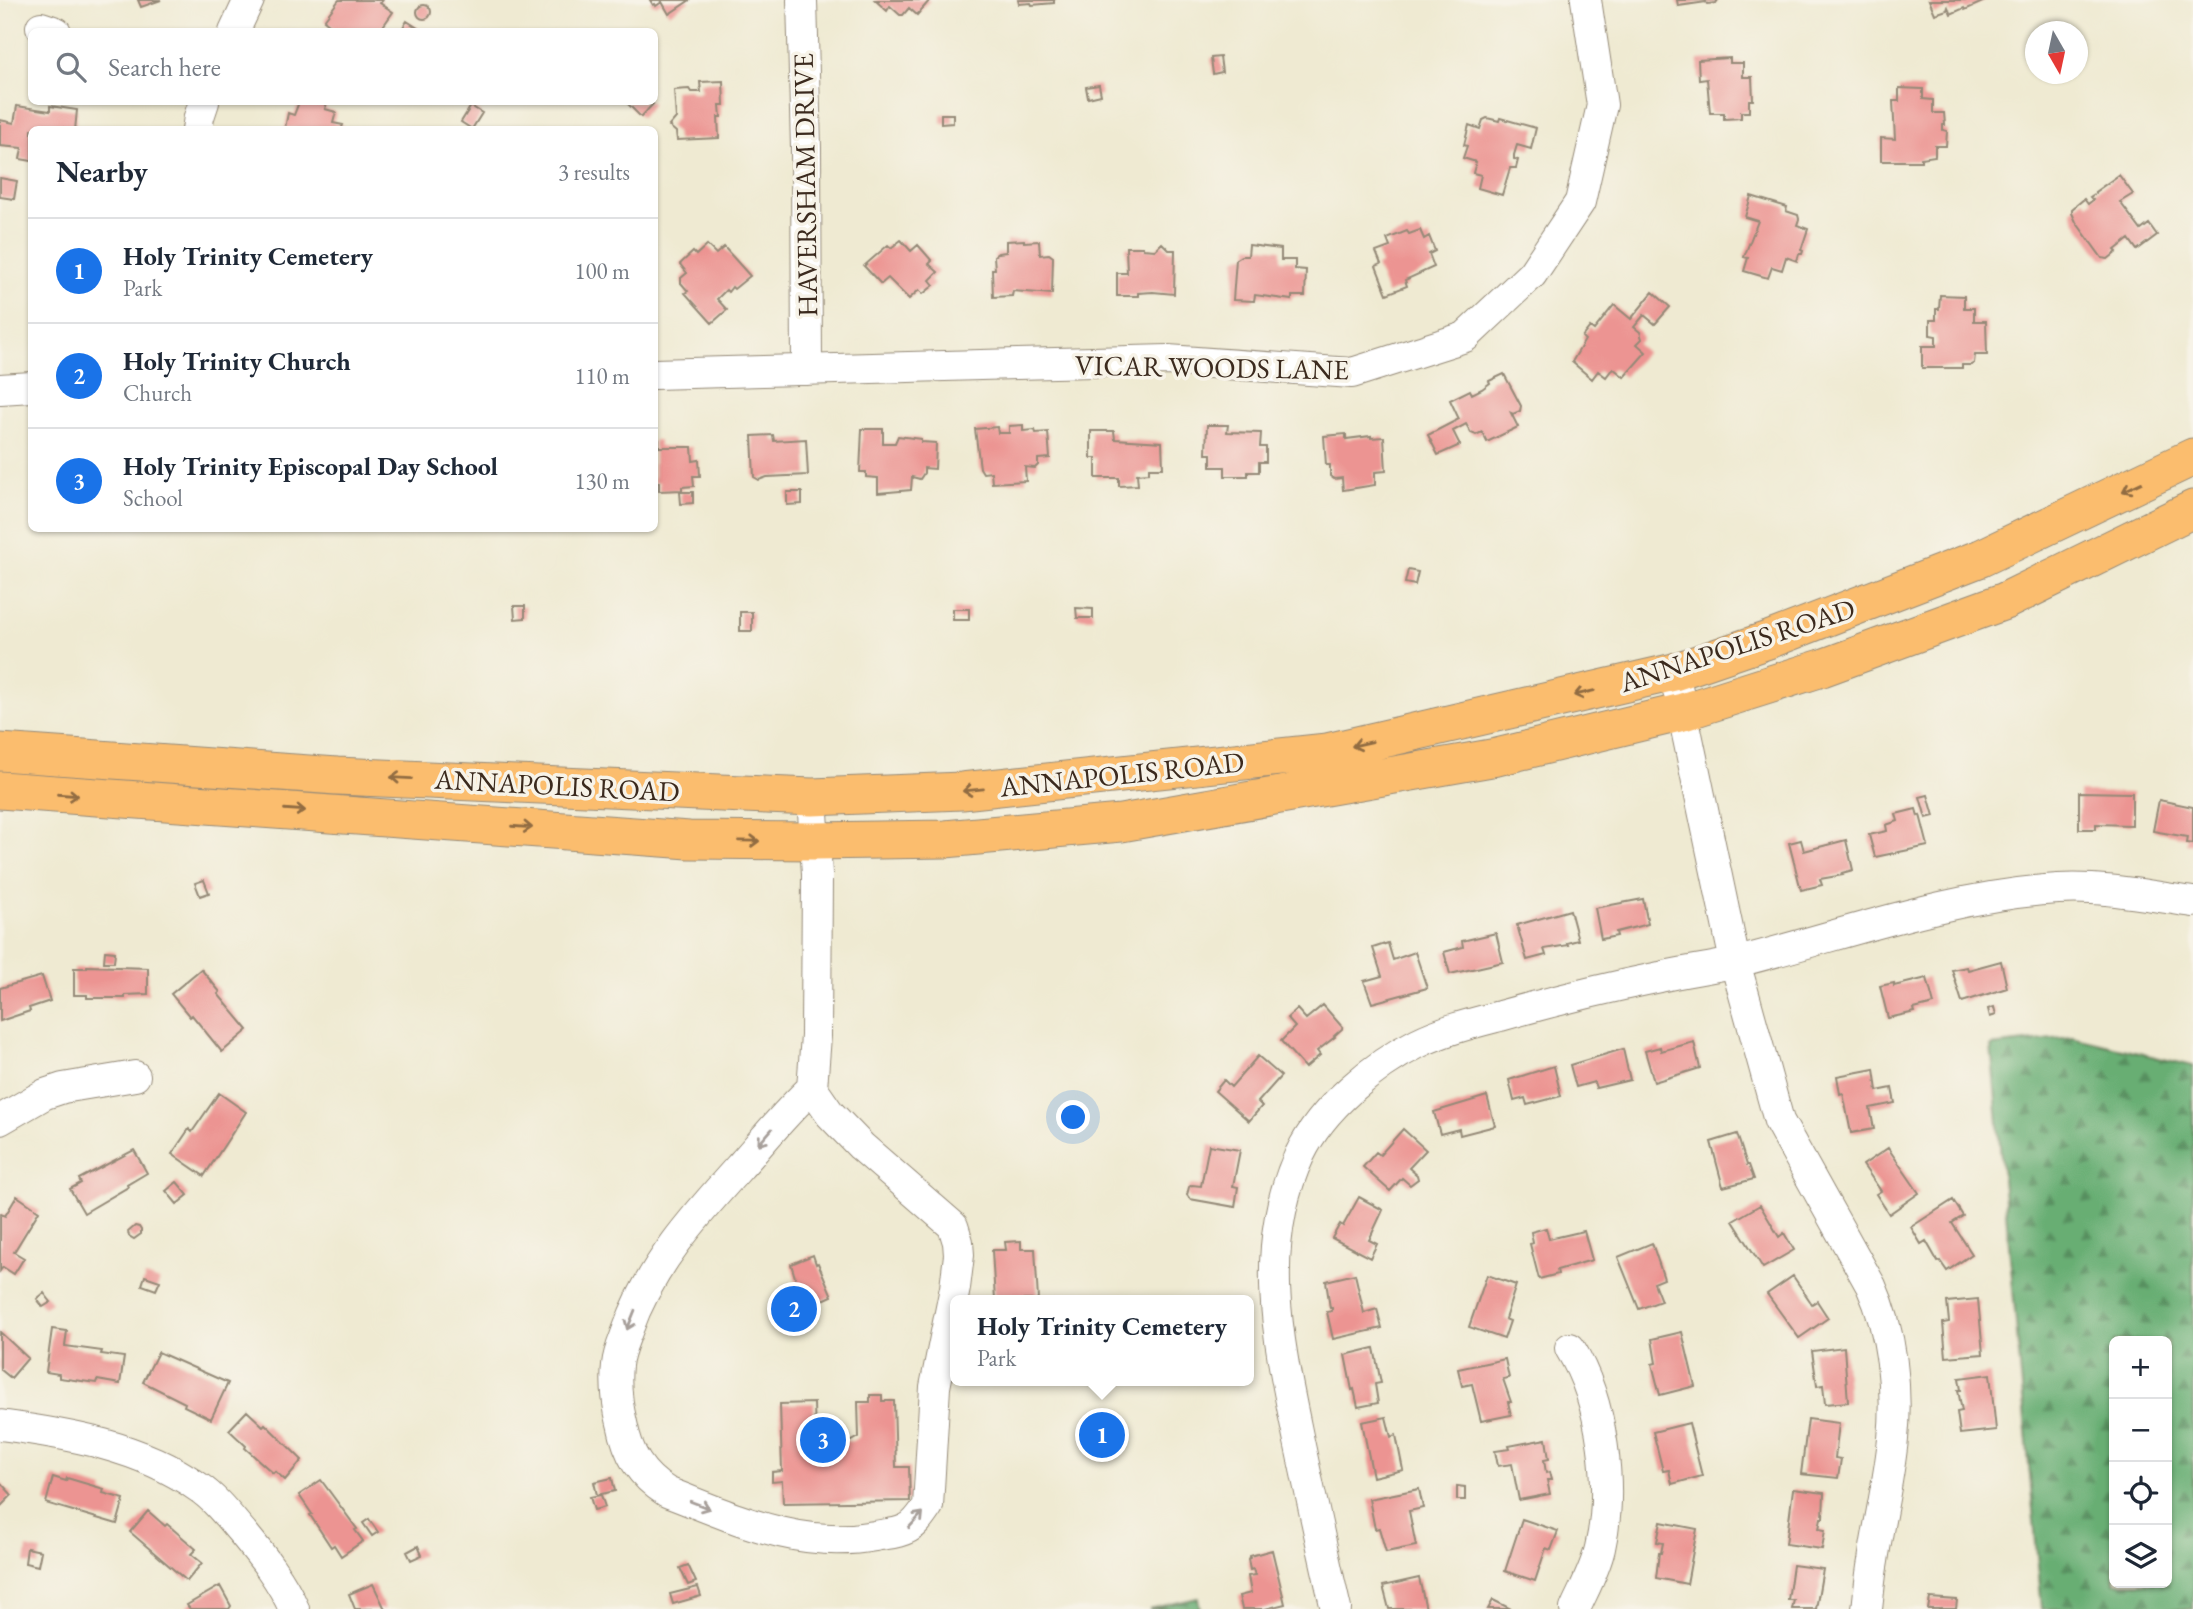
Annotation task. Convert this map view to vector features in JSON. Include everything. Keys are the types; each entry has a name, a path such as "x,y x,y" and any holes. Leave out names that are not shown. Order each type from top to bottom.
{"main road":[{"name":"ANNAPOLIS ROAD","path":"0,752 337,776 812,797 962,791 1328,752 1674,671 1770,639 1981,558 2193,457"},
{"name":"ANNAPOLIS ROAD","path":"0,790 690,840 945,839 1121,822 1497,757 1683,712 1822,668 2005,601 2193,509"}],"street":[{"path":"236,28 248,0"},
{"name":"HAVERSHAM DRIVE","path":"802,0 807,370"},
{"name":"VICAR WOODS LANE","path":"658,374 1168,360 1352,373 1465,337 1532,274 1580,201 1602,104 1586,0"},
{"path":"198,126 203,105"},
{"path":"0,389 28,387"},
{"path":"1674,671 1735,962 1779,1121 1871,1286 1885,1325 1893,1381 1893,1438 1867,1609"},
{"path":"812,797 817,874 816,1037 812,1088 830,1114 861,1146 953,1226 959,1255 953,1295"},
{"path":"1336,1609 1290,1397 1277,1320 1274,1277 1276,1239 1280,1208 1302,1150 1331,1107 1378,1067 1422,1041 1454,1029 1593,992 1735,962 1976,899 2069,888 2193,902"},
{"path":"0,1120 45,1094 135,1076"},
{"path":"812,1088 794,1104 673,1245 648,1284 632,1316 617,1362 616,1398 630,1453 639,1469 652,1483 667,1492 769,1531 823,1541 858,1539 907,1529 919,1519 928,1506 935,1387 950,1312"},
{"path":"1570,1348 1595,1405 1605,1487 1600,1549 1575,1609"},
{"path":"0,1425 52,1432 148,1458 200,1488 222,1508 250,1541 272,1570 294,1609"}],"green space":[{"path":"2072,1037 2193,1066 2193,1609 2042,1609 1991,1046"},
{"path":"1198,1598 1200,1609 1149,1609"}],"building":[{"path":"138,0 161,0 141,7"},
{"path":"339,0 383,0 380,3 393,12 382,28 334,28 324,20"},
{"path":"650,0 690,0 669,14 662,2 656,6"},
{"path":"875,0 930,0 917,15 909,8 900,15 890,6 887,11"},
{"path":"1018,0 1054,0 1054,3 1019,4"},
{"path":"1677,0 1718,0 1716,3 1678,6"},
{"path":"1929,0 1987,0 1951,14 1948,7 1947,10 1935,14"},
{"path":"424,5 429,7 429,17 424,19 419,17 417,12 419,7"},
{"path":"407,21 418,28 403,28"},
{"path":"1220,57 1222,72 1213,74 1211,58"},
{"path":"1730,58 1730,63 1743,63 1743,77 1752,77 1753,100 1749,100 1749,112 1741,112 1741,118 1724,119 1724,113 1710,113 1707,79 1699,80 1698,60"},
{"path":"723,81 724,105 720,105 721,117 718,117 719,138 677,140 676,132 669,126 676,118 674,90 689,89 691,92 701,92 700,82"},
{"path":"1099,85 1101,95 1088,98 1086,87"},
{"path":"1899,88 1923,89 1923,99 1933,100 1933,113 1944,113 1946,146 1935,146 1935,156 1921,158 1921,161 1881,161 1881,138 1895,139 1893,101 1899,101"},
{"path":"298,105 326,105 325,109 336,112 333,123 343,125 285,126 288,113 294,115"},
{"path":"629,105 652,105 641,117"},
{"path":"17,106 50,111 50,106 77,110 75,126 28,126 28,160 20,159 22,148 0,146 0,120 14,123"},
{"path":"471,106 482,113 474,126 461,122"},
{"path":"941,114 953,114 953,123 941,124"},
{"path":"1487,118 1499,121 1500,118 1536,128 1531,149 1517,145 1514,155 1514,159 1518,160 1516,168 1510,168 1502,195 1478,188 1481,175 1473,173 1476,162 1463,158 1469,125 1480,129 1483,120"},
{"path":"2119,175 2133,194 2120,202 2141,230 2149,224 2157,235 2137,250 2129,239 2108,259 2102,258 2076,222 2072,209 2084,199 2088,204 2093,200 2090,197 2095,192"},
{"path":"0,178 17,181 14,199 0,197"},
{"path":"1751,196 1787,207 1786,211 1798,215 1797,225 1808,229 1802,254 1799,254 1797,261 1786,257 1782,270 1772,267 1768,278 1744,271 1748,258 1744,257 1758,221 1745,217"},
{"path":"1420,230 1424,239 1429,236 1435,251 1429,254 1434,267 1405,280 1407,286 1387,294 1376,266 1381,264 1376,252 1390,247 1387,239 1407,231 1409,234"},
{"path":"901,240 911,251 918,245 932,261 929,264 938,272 930,280 934,285 923,294 919,290 909,299 888,278 881,284 864,266 888,245 891,248"},
{"path":"1006,241 1039,241 1040,255 1049,254 1053,257 1052,294 1013,291 1012,296 993,297 994,256 1006,252"},
{"path":"1162,243 1169,250 1175,250 1174,294 1153,292 1138,293 1138,296 1117,296 1117,273 1127,273 1126,247 1155,250"},
{"path":"707,245 716,254 724,247 750,276 734,289 732,287 728,292 726,290 717,299 727,310 712,323 685,293 688,291 681,283 681,278 687,273 680,264 693,252 696,255"},
{"path":"1249,245 1281,249 1281,260 1295,260 1295,269 1306,270 1305,296 1292,296 1292,300 1255,295 1254,301 1233,300 1236,259 1248,256"},
{"path":"1653,292 1670,307 1655,324 1644,315 1634,327 1640,332 1642,339 1637,344 1646,352 1624,377 1613,368 1606,377 1598,371 1592,379 1572,362 1585,340 1582,337 1590,327 1594,330 1614,305 1631,319"},
{"path":"1940,295 1964,296 1964,308 1974,308 1974,321 1986,321 1987,355 1975,355 1971,365 1962,365 1962,368 1922,368 1922,346 1936,346 1936,336 1930,335 1930,320 1936,320"},
{"path":"1504,374 1521,406 1520,411 1511,413 1518,427 1487,442 1482,432 1476,435 1471,433 1466,424 1453,431 1460,445 1438,455 1428,435 1459,419 1450,400 1470,390 1472,394"},
{"path":"1023,425 1023,431 1048,432 1050,458 1038,459 1035,468 1025,467 1026,481 992,483 991,472 983,473 980,468 975,429 997,427 998,433 1009,433 1009,426"},
{"path":"1207,425 1228,425 1227,432 1261,433 1260,447 1266,447 1266,462 1259,462 1259,472 1248,472 1248,476 1225,476 1225,467 1211,467 1211,454 1206,454"},
{"path":"862,429 883,429 883,443 895,443 898,436 936,443 935,469 924,468 920,479 912,477 911,490 878,493 878,478 866,477 866,472 860,472"},
{"path":"1091,431 1114,431 1115,439 1162,442 1163,468 1149,468 1149,473 1137,474 1138,485 1119,486 1119,478 1096,478 1096,458 1091,458"},
{"path":"1346,434 1346,439 1384,437 1386,471 1375,472 1375,485 1343,490 1342,478 1334,479 1330,476 1330,465 1326,465 1324,436"},
{"path":"773,435 774,441 806,439 808,475 767,477 759,480 754,477 752,436"},
{"path":"658,440 659,447 692,447 693,461 699,460 700,476 693,476 694,486 682,487 682,490 659,491"},
{"path":"680,492 693,492 693,503 681,504"},
{"path":"787,492 802,492 802,504 787,505"},
{"path":"1408,570 1418,572 1415,585 1405,583"},
{"path":"514,606 525,606 525,618 515,619"},
{"path":"1076,608 1093,609 1093,618 1077,618"},
{"path":"953,609 969,609 969,620 953,620"},
{"path":"740,612 752,612 752,631 740,631"},
{"path":"2079,792 2132,793 2132,825 2096,824 2096,829 2079,829"},
{"path":"1928,795 1934,816 1926,818 1920,797"},
{"path":"2159,800 2193,807 2193,844 2186,843 2187,837 2153,831"},
{"path":"1916,809 1928,846 1875,857 1869,835 1887,831 1886,825 1898,821 1896,814"},
{"path":"1801,840 1804,851 1846,840 1853,870 1842,873 1843,875 1820,879 1822,885 1801,890 1789,843"},
{"path":"204,880 209,893 200,896 195,883"},
{"path":"1643,899 1648,924 1616,932 1617,936 1601,939 1595,908"},
{"path":"1570,910 1578,940 1567,943 1568,945 1544,949 1546,955 1527,960 1517,925"},
{"path":"1496,933 1503,962 1450,974 1444,952 1463,947 1462,941"},
{"path":"1388,943 1393,960 1415,952 1427,988 1372,1003 1364,981 1382,976 1373,948"},
{"path":"105,951 115,952 114,962 104,962"},
{"path":"2001,961 2007,988 1962,1002 1952,970 1967,967 1968,970"},
{"path":"74,968 148,968 148,994 125,995 125,998 87,998 87,995 74,995"},
{"path":"201,969 248,1030 222,1052 171,994"},
{"path":"42,976 50,1001 0,1021 0,988"},
{"path":"1927,978 1934,1004 1914,1009 1915,1012 1888,1018 1880,986 1894,983 1894,986"},
{"path":"1323,1005 1343,1028 1317,1051 1320,1055 1305,1068 1281,1041 1295,1027 1287,1018 1297,1009 1306,1019"},
{"path":"1994,1007 1996,1015 1990,1017 1988,1009"},
{"path":"1694,1042 1700,1068 1654,1082 1645,1051 1660,1047 1661,1051"},
{"path":"1623,1049 1630,1080 1596,1088 1594,1082 1576,1087 1570,1065"},
{"path":"1258,1056 1281,1076 1258,1102 1262,1106 1249,1121 1215,1091 1224,1080 1231,1087"},
{"path":"1554,1066 1561,1096 1527,1105 1525,1098 1514,1101 1509,1080"},
{"path":"1874,1069 1877,1091 1892,1088 1895,1103 1870,1108 1874,1129 1851,1133 1837,1076"},
{"path":"219,1093 246,1112 204,1176 172,1154 189,1129 192,1132"},
{"path":"1487,1096 1495,1126 1460,1135 1459,1129 1440,1134 1434,1112"},
{"path":"1403,1129 1426,1150 1409,1168 1418,1179 1410,1185 1402,1178 1390,1191 1363,1167 1376,1152 1380,1155"},
{"path":"1737,1134 1754,1179 1723,1187 1711,1142"},
{"path":"1209,1145 1240,1150 1233,1186 1238,1187 1235,1207 1190,1199 1187,1195 1192,1185 1201,1186"},
{"path":"1888,1148 1919,1193 1889,1214 1876,1194 1881,1191 1863,1165"},
{"path":"134,1150 147,1173 84,1213 70,1189 81,1183 79,1179"},
{"path":"177,1182 188,1195 177,1204 166,1191"},
{"path":"17,1196 39,1211 14,1252 24,1258 14,1274 3,1267 0,1271 0,1216 5,1216"},
{"path":"1359,1197 1383,1210 1369,1240 1377,1244 1370,1258 1332,1238 1340,1224 1343,1226"},
{"path":"1953,1200 1963,1216 1952,1223 1972,1254 1947,1271 1940,1261 1938,1262 1926,1241 1921,1244 1911,1227"},
{"path":"1760,1205 1779,1237 1784,1233 1794,1250 1763,1268 1733,1221"},
{"path":"135,1226 139,1227 141,1234 134,1239 128,1232"},
{"path":"1546,1228 1549,1239 1584,1231 1592,1260 1557,1270 1558,1274 1539,1279 1530,1244 1533,1243 1531,1232"},
{"path":"1021,1241 1021,1249 1035,1249 1038,1295 995,1295 992,1250 1006,1250 1005,1242"},
{"path":"1652,1243 1664,1279 1654,1283 1661,1301 1639,1309 1618,1257"},
{"path":"813,1255 832,1296 786,1314 779,1296 798,1287 791,1264"},
{"path":"1355,1274 1364,1313 1377,1309 1382,1328 1333,1339 1327,1312 1332,1311 1332,1308 1326,1281"},
{"path":"1487,1275 1516,1285 1505,1319 1510,1321 1504,1339 1469,1327"},
{"path":"145,1276 160,1281 156,1290 142,1285"},
{"path":"1793,1276 1812,1304 1817,1301 1828,1318 1799,1338 1767,1294"},
{"path":"44,1293 51,1302 43,1307 37,1299"},
{"path":"1978,1299 1983,1354 1946,1357 1943,1323 1949,1322 1947,1302"},
{"path":"52,1329 67,1331 65,1346 124,1357 120,1384 59,1378 59,1374 46,1372"},
{"path":"0,1332 28,1358 11,1378 0,1369"},
{"path":"1682,1332 1695,1386 1660,1395 1652,1364 1656,1363 1652,1339"},
{"path":"1844,1347 1848,1402 1825,1404 1823,1385 1817,1386 1812,1351"},
{"path":"1374,1348 1381,1383 1375,1384 1378,1403 1358,1407 1345,1355"},
{"path":"158,1352 228,1383 211,1419 143,1382"},
{"path":"1505,1359 1509,1378 1503,1379 1511,1402 1508,1402 1511,1415 1481,1421 1472,1384 1462,1386 1458,1369"},
{"path":"1990,1374 1996,1430 1960,1434 1957,1412 1962,1411 1959,1378"},
{"path":"870,1395 882,1395 882,1401 894,1401 896,1467 909,1467 910,1501 783,1503 782,1481 772,1482 772,1472 782,1471 780,1404 814,1403 815,1437 819,1437 823,1442 852,1441 859,1437 858,1402 870,1402"},
{"path":"247,1411 263,1426 265,1424 302,1460 285,1480 245,1448 229,1430"},
{"path":"1386,1417 1391,1437 1396,1435 1403,1470 1373,1477 1362,1422"},
{"path":"1808,1419 1839,1423 1835,1458 1841,1459 1838,1478 1801,1474"},
{"path":"1689,1423 1702,1476 1672,1484 1669,1470 1663,1471 1653,1432"},
{"path":"1546,1439 1549,1459 1544,1460 1546,1473 1549,1472 1551,1480 1547,1480 1550,1494 1519,1500 1512,1464 1498,1466 1495,1451"},
{"path":"53,1477 66,1481 67,1478 104,1489 103,1493 124,1499 117,1524 46,1503"},
{"path":"612,1478 615,1491 597,1495 594,1482"},
{"path":"321,1480 363,1541 341,1556 334,1545 331,1547 299,1495"},
{"path":"0,1482 12,1495 0,1507"},
{"path":"1457,1486 1465,1487 1465,1500 1457,1500"},
{"path":"1419,1489 1423,1508 1409,1511 1416,1546 1386,1552 1379,1528 1375,1529 1369,1499"},
{"path":"1793,1489 1824,1493 1823,1518 1819,1529 1825,1530 1822,1549 1786,1544"},
{"path":"601,1495 605,1507 594,1510 590,1497"},
{"path":"148,1511 196,1549 191,1554 202,1563 187,1581 130,1532"},
{"path":"369,1519 378,1532 372,1536 363,1523"},
{"path":"1522,1519 1558,1531 1551,1550 1546,1548 1535,1581 1505,1571"},
{"path":"1661,1522 1697,1529 1687,1584 1656,1578 1663,1543 1657,1542"},
{"path":"418,1546 422,1555 411,1560 407,1552"},
{"path":"27,1548 41,1551 38,1566 25,1563"},
{"path":"1272,1550 1285,1604 1265,1609 1242,1609 1239,1596 1251,1593 1248,1576 1255,1575 1253,1569 1250,1570 1248,1559 1250,1556"},
{"path":"688,1565 696,1582 688,1585 680,1568"},
{"path":"1793,1565 1823,1569 1816,1609 1792,1609 1794,1600 1788,1600"},
{"path":"1419,1578 1426,1609 1389,1609 1383,1586"},
{"path":"373,1584 385,1609 355,1609 349,1594"},
{"path":"220,1586 231,1606 229,1609 190,1609 187,1605"},
{"path":"698,1587 701,1596 673,1604 670,1594"},
{"path":"1930,1598 1957,1600 1956,1609 1928,1609"},
{"path":"1493,1600 1511,1609 1488,1609"}],"place":[{"name":"Holy Trinity Church","path":"794,1309"},
{"name":"Holy Trinity Cemetery","path":"1102,1435"},
{"name":"Holy Trinity Episcopal Day School","path":"823,1440"}]}
